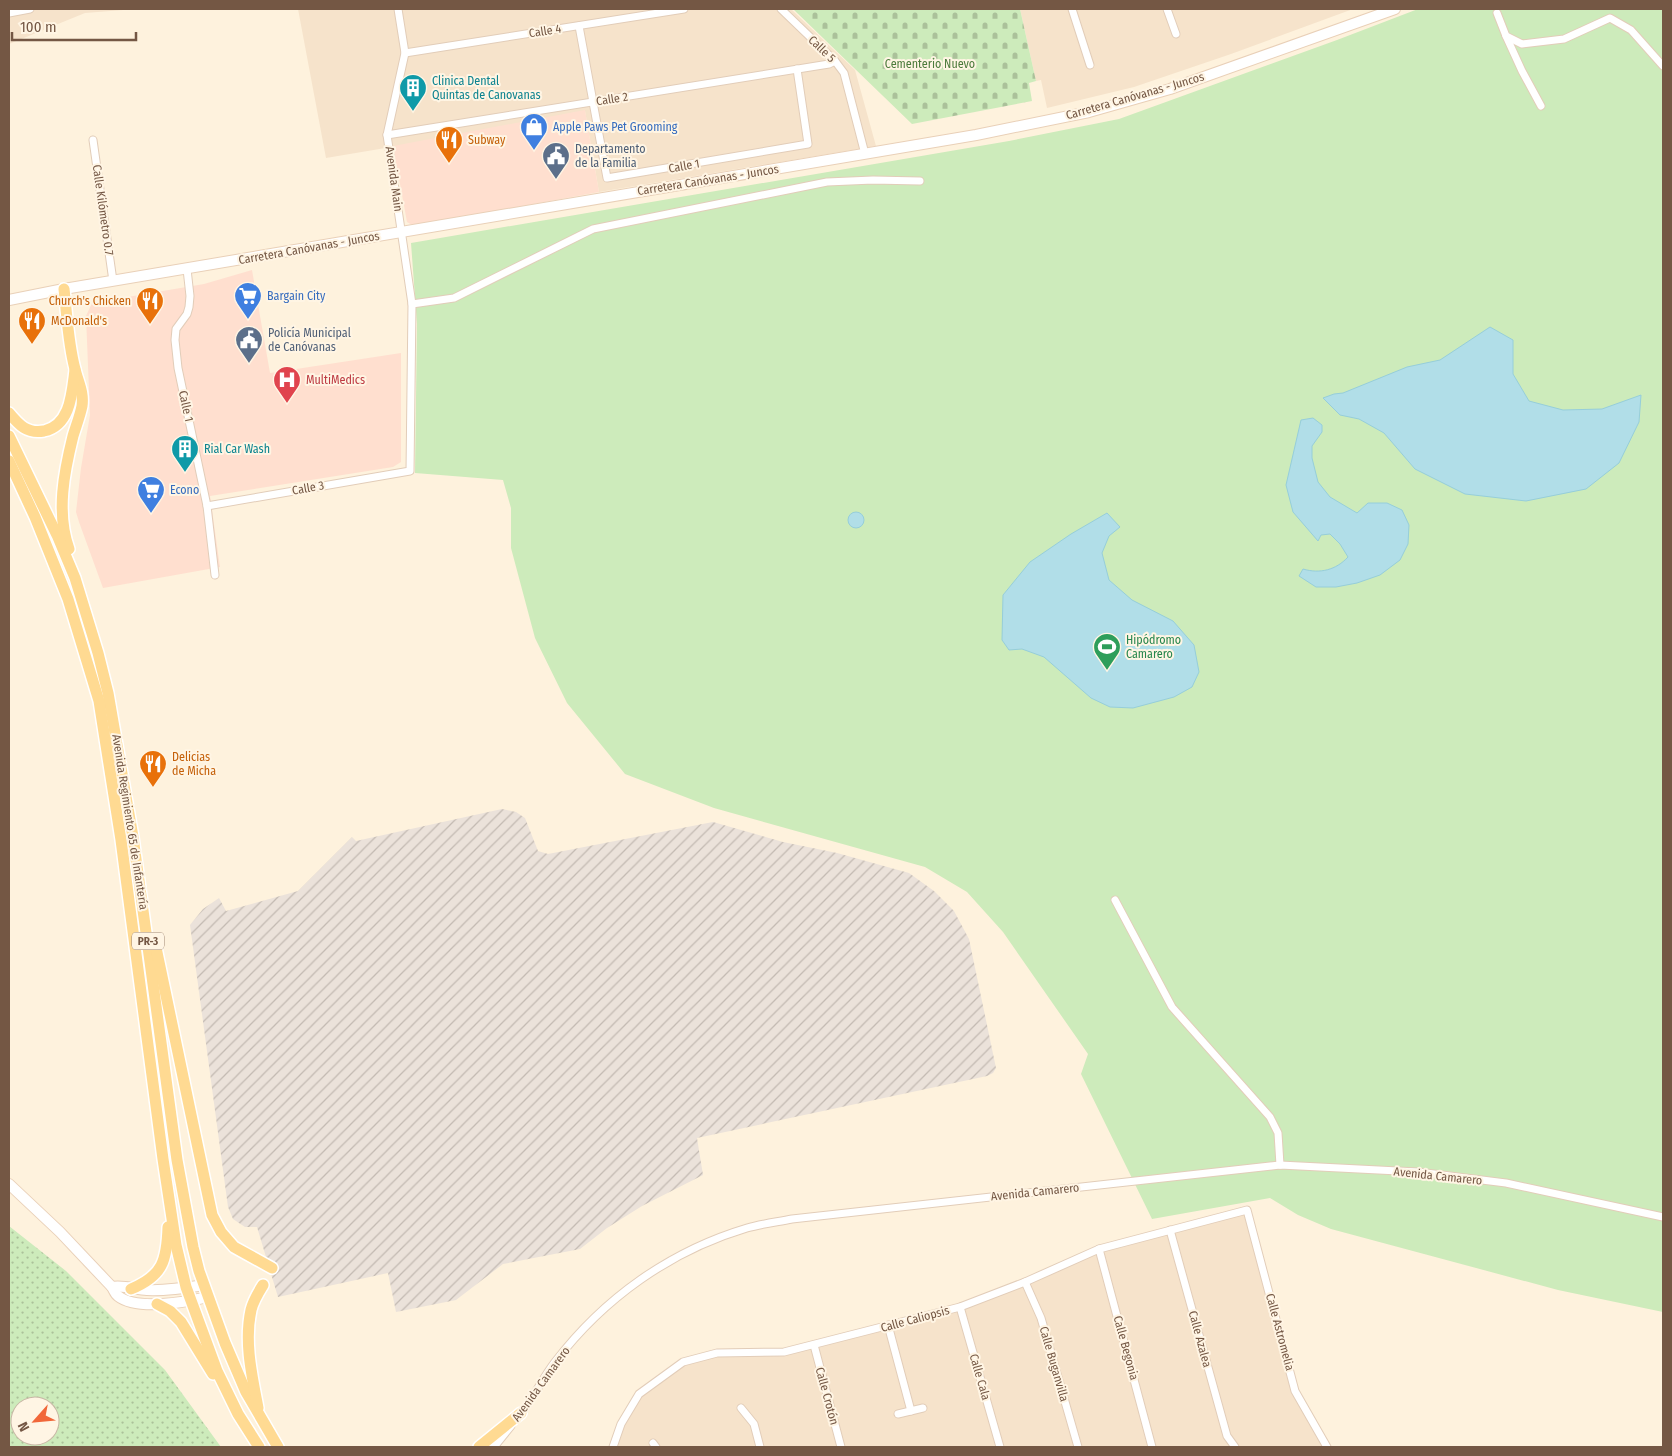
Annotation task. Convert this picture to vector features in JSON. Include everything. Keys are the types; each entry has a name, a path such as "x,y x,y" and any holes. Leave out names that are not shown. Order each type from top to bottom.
{"main road":[{"name":"Carretera Canóvanas - Juncos","path":"9,300 64,288 976,135 1089,112 1170,89 1394,9"},
{"path":"64,288 75,368 81,386 82,406 69,453 62,499 64,528 67,544 75,565 75,578"},
{"path":"9,413 26,430 36,432 48,430 58,425 71,399 75,368"},
{"name":"Avenida Regimiento 65 de Infantería","path":"9,436 57,535 75,578 98,653 113,717 142,896 177,1160 193,1247 224,1343 246,1392 278,1447"},
{"name":"Avenida Regimiento 65 de Infantería","path":"9,461 35,517 68,599 99,702 121,840 176,1246 186,1287 214,1364 238,1414 259,1447"},
{"path":"142,896 155,941 212,1215 221,1232 234,1247 272,1268"},
{"path":"9,1184 60,1232 112,1287 116,1295 124,1300 157,1304 190,1301 208,1297"},
{"path":"131,1289 143,1284 154,1276 162,1264 167,1245 169,1195"},
{"path":"112,1287 120,1285 131,1289 150,1290 204,1285"},
{"path":"260,1417 250,1362 249,1334 251,1310 263,1285"},
{"path":"157,1304 170,1311 181,1322 202,1359 229,1396"},
{"path":"479,1447 521,1413"}],"street":[{"path":"9,13 30,9"},
{"name":"Avenida Main","path":"398,9 405,53 387,135 401,232"},
{"name":"Calle 4","path":"405,53 684,9"},
{"name":"Calle 5","path":"781,9 841,67 846,79 865,154"},
{"path":"1072,9 1090,65"},
{"path":"1167,9 1176,34"},
{"path":"1497,13 1522,71 1541,106"},
{"path":"1506,36 1522,44 1564,39 1610,18 1631,30 1663,66"},
{"name":"Calle 1","path":"580,26 608,178 808,144 797,69"},
{"name":"Calle 2","path":"387,135 829,64 835,61"},
{"name":"Calle Kilómetro 0.7","path":"93,140 112,281"},
{"path":"401,232 412,304 454,298 585,232 603,227 827,182 873,180 920,181"},
{"name":"Calle 1","path":"186,269 190,306 187,314 176,329 175,340 178,368 207,506 215,575"},
{"name":"Calle 3","path":"207,506 410,471 412,304"},
{"path":"1115,900 1172,1007 1270,1118 1278,1133 1280,1165"},
{"name":"Avenida Camarero","path":"494,1447 521,1413 555,1362 595,1315 626,1289 691,1249 747,1228 792,1219 1280,1165 1418,1172 1506,1183 1663,1216"},
{"name":"Calle Caliopsis","path":"613,1447 621,1424 639,1394 683,1362 717,1353 784,1352 960,1307 1025,1282 1099,1249 1248,1210"},
{"name":"Calle Astromelia","path":"1248,1210 1295,1391 1327,1447"},
{"name":"Calle Azalea","path":"1170,1230 1227,1436 1235,1447"},
{"name":"Calle Begonia","path":"1099,1249 1152,1447"},
{"name":"Calle Buganvilla","path":"1025,1282 1041,1318 1078,1447"},
{"name":"Calle Cala","path":"960,1307 1000,1447"},
{"path":"888,1326 911,1411"},
{"name":"Calle Crotón","path":"814,1345 841,1447"},
{"path":"740,1408 754,1424 760,1447"},
{"path":"898,1414 923,1408"}],"shaded area":[{"path":"9,9 136,9 85,13 9,44"},
{"path":"298,9 791,9 855,70 876,146 599,192 585,111 326,158"},
{"path":"1020,9 1353,9 1134,87 1047,108 1041,80 1036,81"},
{"path":"585,110 599,192 414,226 407,222 393,146"},
{"path":"252,270 270,373 401,353 401,462 393,467 210,496 220,567 103,588 76,512 90,415 86,316 92,303 204,284"},
{"path":"502,809 516,812 525,818 538,851 548,854 713,822 783,842 837,853 909,873 934,891 954,911 969,939 996,1068 993,1073 987,1076 697,1138 703,1175 642,1206 607,1228 580,1249 503,1264 456,1300 396,1312 388,1273 278,1297 257,1227 245,1227 233,1219 228,1207 190,925 203,909 219,898 226,911 298,891 352,837 356,841"},
{"path":"1247,1210 1295,1391 1327,1447 613,1447 639,1394 683,1362 717,1353 784,1352 960,1307 1099,1249"}],"green space":[{"name":"Cementerio Nuevo","path":"793,9 1020,9 1036,81 1029,83 1032,101 912,124"},
{"name":"Hipódromo Camarero","path":"1418,9 1663,9 1663,1312 1558,1290 1331,1229 1298,1215 1270,1198 1152,1219 1081,1074 1088,1054 1003,932 967,892 925,867 714,808 625,774 567,703 535,638 511,548 511,508 503,480 415,473 417,324 411,243 1009,141 1119,119"},
{"path":"9,1226 66,1271 165,1370 221,1447 9,1447"}],"water":[{"path":"1490,327 1513,340 1513,374 1529,401 1563,410 1602,409 1641,395 1639,422 1619,463 1586,489 1526,501 1465,494 1415,469 1384,433 1359,419 1340,415 1323,398 1343,393 1407,367 1440,360"},
{"path":"1313,418 1322,425 1322,432 1312,446 1312,458 1318,482 1330,497 1357,513 1368,503 1387,503 1402,510 1409,525 1408,544 1400,560 1380,575 1357,583 1336,587 1316,587 1299,576 1303,569 1327,570 1338,565 1348,557 1340,544 1330,534 1321,535 1318,541 1293,512 1286,485 1301,420"},
{"path":"856,512 862,514 864,520 862,526 856,528 850,526 848,520 850,514"},
{"path":"1107,513 1120,527 1109,536 1102,553 1109,580 1132,600 1173,621 1194,645 1199,672 1192,687 1174,697 1133,708 1110,707 1091,698 1044,657 1022,649 1009,650 1002,640 1003,595 1030,562 1071,534"}],"place":[{"name":"Clinica Dental Quintas de Canovanas","path":"413,112"},
{"name":"Apple Paws Pet Grooming","path":"534,151"},
{"name":"Subway","path":"449,164"},
{"name":"Departamento de la Familia","path":"556,180"},
{"name":"Bargain City","path":"248,320"},
{"name":"Church's Chicken","path":"150,325"},
{"name":"McDonald's","path":"32,345"},
{"name":"Policía Municipal de Canóvanas","path":"249,364"},
{"name":"MultiMedics","path":"287,404"},
{"name":"Rial Car Wash","path":"185,473"},
{"name":"Econo","path":"151,514"},
{"name":"Hipódromo Camarero","path":"1107,671"},
{"name":"Delicias de Micha","path":"153,788"}]}
